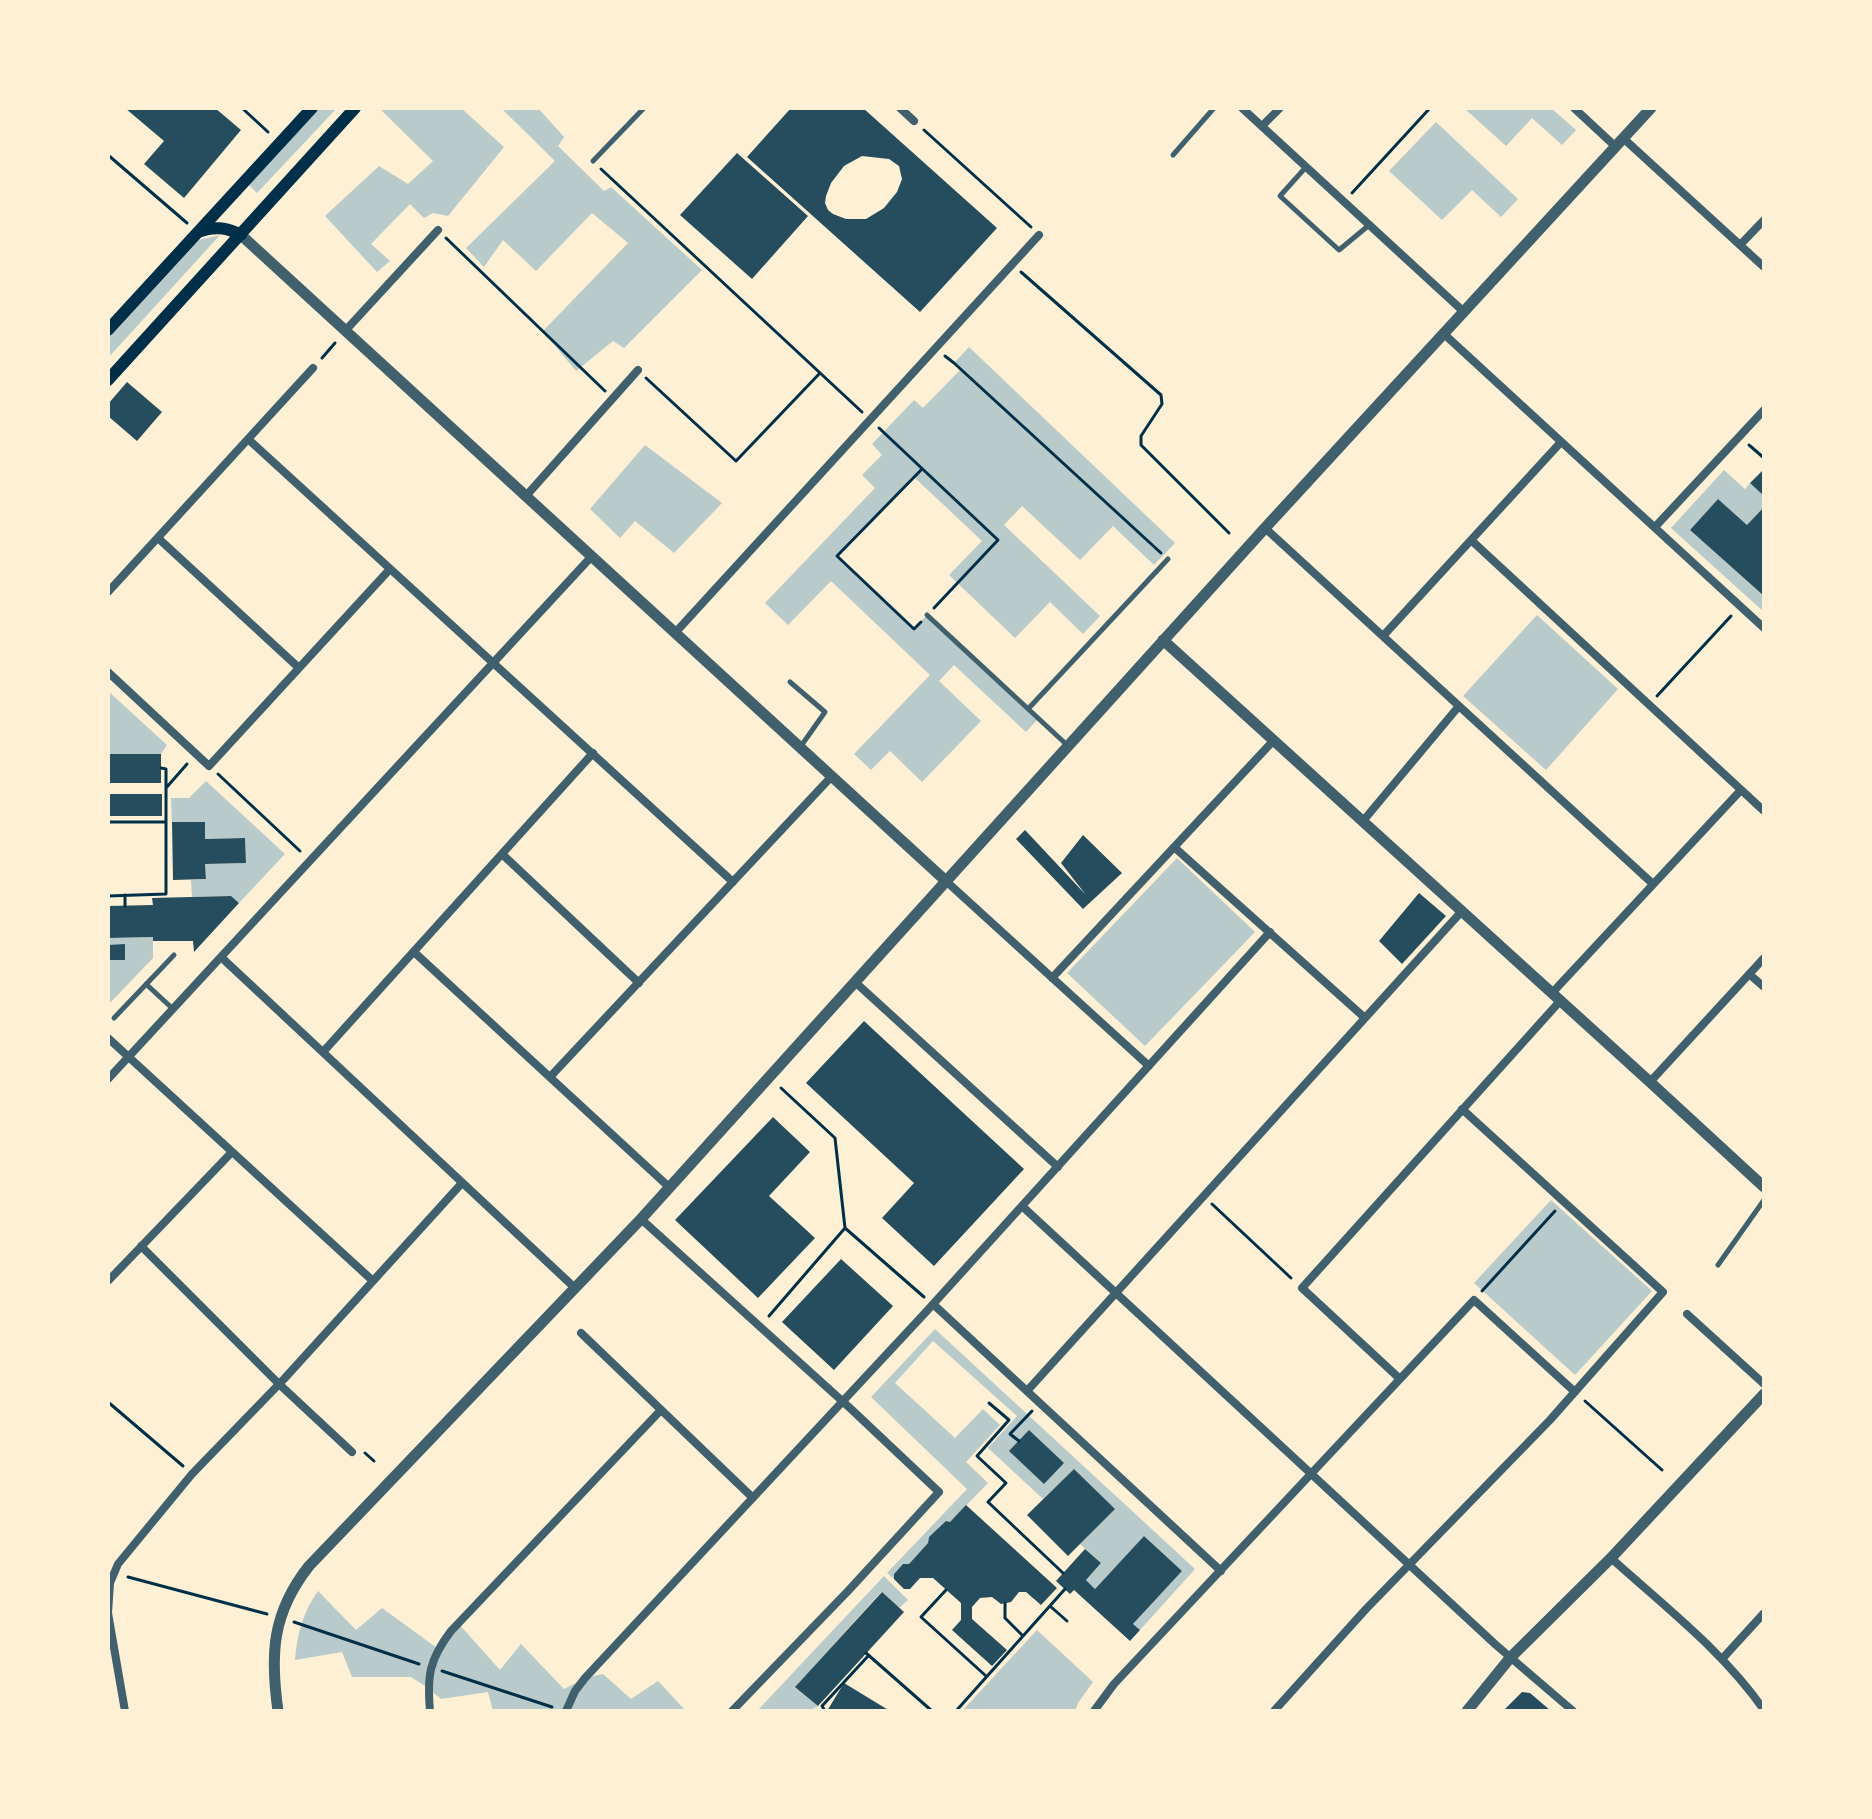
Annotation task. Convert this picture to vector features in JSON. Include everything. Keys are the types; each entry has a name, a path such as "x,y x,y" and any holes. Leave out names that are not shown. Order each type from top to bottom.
{"main road":[{"path":"108,330 193,229 312,108"},
{"path":"108,380 355,108"},
{"path":"193,229 219,227 241,235"}],"street":[{"path":"900,108 914,121"},
{"path":"1242,108 1464,312"},
{"path":"1262,126 1280,108"},
{"path":"1574,108 1620,142 1764,267"},
{"path":"278,1711 274,1641 291,1591 309,1566 641,1219 1163,640 1651,108"},
{"path":"1740,245 1764,220"},
{"path":"345,331 438,230"},
{"path":"241,235 1149,1066"},
{"path":"675,633 1039,235"},
{"path":"1444,334 1764,628"},
{"path":"108,592 313,368"},
{"path":"526,496 638,370"},
{"path":"1655,527 1764,410"},
{"path":"248,439 733,882"},
{"path":"1383,636 1561,442"},
{"path":"1265,528 1653,884"},
{"path":"158,538 299,668"},
{"path":"1471,540 1764,811"},
{"path":"108,1079 592,556"},
{"path":"108,672 209,766 390,569"},
{"path":"1163,640 1764,1187"},
{"path":"1363,821 1459,706"},
{"path":"1052,978 1274,740"},
{"path":"323,1052 593,753"},
{"path":"550,1077 832,776"},
{"path":"1400,1379 1302,1288 1462,1109 1653,884 1741,790"},
{"path":"1174,847 1365,1018"},
{"path":"502,854 639,983"},
{"path":"1027,1391 1462,911"},
{"path":"566,1711 585,1678 933,1304 1270,932"},
{"path":"414,952 669,1187"},
{"path":"221,957 575,1288"},
{"path":"1650,1082 1764,958"},
{"path":"1749,974 1764,987"},
{"path":"855,982 1058,1167"},
{"path":"108,1038 373,1281"},
{"path":"1274,1711 1366,1609 1550,1420 1663,1292 1462,1109"},
{"path":"108,1281 232,1152"},
{"path":"125,1711 112,1664 108,1593 113,1573 126,1552 192,1474 279,1384 462,1183"},
{"path":"1022,1206 1510,1658 1573,1711"},
{"path":"641,1219 939,1492 732,1711"},
{"path":"141,1246 352,1452"},
{"path":"1094,1711 1114,1684 1474,1300 1575,1392"},
{"path":"933,1304 1221,1571"},
{"path":"1687,1314 1764,1384"},
{"path":"581,1333 753,1498"},
{"path":"1467,1711 1510,1658 1611,1558 1764,1394"},
{"path":"430,1711 428,1688 437,1649 661,1410"},
{"path":"1611,1558 1722,1659 1764,1710"},
{"path":"1722,1659 1764,1613"}],"lane":[{"path":"593,161 644,108"},
{"path":"1173,155 1214,108"},
{"path":"1306,167 1280,196 1339,250 1369,225"},
{"path":"1028,709 1168,559"},
{"path":"927,615 1068,746"},
{"path":"790,682 825,712 800,748"},
{"path":"114,1018 174,955"},
{"path":"146,984 173,1009"},
{"path":"1718,1265 1764,1200"}],"path":[{"path":"242,108 272,136"},
{"path":"1344,202 1430,108"},
{"path":"914,121 1039,235"},
{"path":"108,155 193,229"},
{"path":"593,161 998,540 914,629 837,556 922,469"},
{"path":"438,230 613,398"},
{"path":"1012,264 1161,395 1162,404 1141,436 1141,445 1229,533"},
{"path":"313,368 345,331"},
{"path":"935,350 954,363 1168,559"},
{"path":"638,370 736,461 820,373"},
{"path":"1745,441 1764,458"},
{"path":"1649,704 1740,606"},
{"path":"166,788 189,761"},
{"path":"209,766 310,860"},
{"path":"108,896 166,894 166,769 161,768"},
{"path":"108,822 166,822"},
{"path":"166,854 173,854"},
{"path":"125,895 125,906"},
{"path":"778,1087 835,1138 845,1228 933,1304"},
{"path":"1204,1196 1302,1288"},
{"path":"1474,1300 1564,1202"},
{"path":"760,1326 845,1228"},
{"path":"1575,1392 1662,1470"},
{"path":"108,1402 192,1474"},
{"path":"989,1403 1009,1420 977,1456 1006,1483 988,1502 1063,1573"},
{"path":"1019,1441 1010,1434 1032,1411"},
{"path":"113,1573 281,1618"},
{"path":"956,1711 1065,1589"},
{"path":"946,1590 921,1617 987,1677"},
{"path":"1005,1603 1005,1618 1023,1636"},
{"path":"1050,1606 1067,1621"},
{"path":"825,1711 822,1706 868,1654 932,1711"}],"shaded area":[{"path":"320,108 337,108 257,193 249,185"},
{"path":"461,108 504,147 448,216 433,213 424,218 410,204 371,244 390,261 377,272 325,216 379,166 408,184 433,161 381,110"},
{"path":"501,108 538,108 564,137 558,146 604,191 611,187 702,270 624,348 613,341 576,371 543,331 628,243 592,213 536,271 503,240 484,267 466,248 555,161"},
{"path":"1464,108 1551,108 1576,130 1562,145 1532,118 1506,146"},
{"path":"1436,122 1518,199 1501,217 1472,190 1442,220 1389,171"},
{"path":"220,235 108,358 108,339 199,240"},
{"path":"969,347 1175,543 1154,565 1113,526 1080,560 1022,506 1004,525 1100,616 1083,634 1050,602 1015,638 949,575 982,541 914,477 837,556 914,629 927,615 1037,720 1026,732 954,665 939,681 981,721 922,782 890,751 871,770 854,754 930,675 831,581 788,625 765,603 875,488 862,475 882,455 872,444 914,400 923,408 960,370 954,363"},
{"path":"645,445 722,503 674,553 635,521 620,538 590,509"},
{"path":"1724,470 1745,489 1750,483 1764,496 1764,507 1747,525 1718,499 1690,530 1764,596 1764,612 1671,528"},
{"path":"1537,615 1618,689 1546,770 1463,696"},
{"path":"108,691 167,745 161,754 108,754"},
{"path":"206,781 285,854 239,903 230,896 192,897 191,880 206,879 205,864 246,863 245,838 205,839 204,822 172,822 171,798 189,798"},
{"path":"1177,858 1255,932 1145,1046 1067,973"},
{"path":"153,937 153,958 108,1005 108,960 125,959 125,945 108,945 108,938"},
{"path":"1551,1200 1652,1291 1575,1375 1474,1283"},
{"path":"935,1329 1195,1569 1140,1630 1133,1624 1182,1571 1144,1536 1095,1589 1086,1580 1101,1563 1080,1544 1114,1509 1074,1469 1043,1499 988,1448 1017,1416 933,1341 895,1383 955,1438 983,1409 1000,1425 966,1462 988,1483 950,1522 929,1537 928,1543 909,1564 903,1564 894,1574 894,1579 887,1573 967,1489 871,1397"},
{"path":"884,1576 908,1600 899,1608 881,1592 796,1686 818,1706 809,1711 757,1711"},
{"path":"318,1591 356,1630 382,1608 437,1648 458,1623 500,1670 521,1644 564,1689 585,1678 603,1674 631,1699 658,1681 686,1711 493,1711 488,1692 441,1699 411,1677 352,1677 342,1652 295,1660 302,1624"},
{"path":"1037,1630 1093,1682 1075,1711 962,1711"}],"building":[{"path":"125,108 215,108 241,130 184,198 144,164 164,141"},
{"path":"791,108 863,108 997,228 920,312 747,157","holes":["862,156 889,159 899,166 902,179 897,192 884,208 866,219 846,219 828,210 826,196 831,183 844,166"]},
{"path":"737,153 808,216 752,279 680,215"},
{"path":"127,382 162,412 137,441 108,416 108,404"},
{"path":"1764,469 1764,496 1750,483"},
{"path":"1718,499 1747,525 1764,507 1764,596 1690,530"},
{"path":"108,754 161,754 161,783 108,783"},
{"path":"108,794 162,794 162,816 108,816"},
{"path":"172,822 205,822 205,839 245,838 246,863 205,864 206,879 173,880"},
{"path":"1025,830 1086,895 1061,863 1083,835 1122,873 1083,909 1016,839"},
{"path":"1419,893 1446,916 1402,964 1379,941"},
{"path":"231,896 239,903 194,952 193,941 153,941 153,937 108,938 108,906 153,905 152,898"},
{"path":"125,944 125,960 108,960 108,945"},
{"path":"864,1021 1024,1169 934,1266 882,1218 914,1183 806,1083"},
{"path":"773,1117 810,1152 769,1196 815,1238 758,1298 675,1220"},
{"path":"841,1259 893,1306 834,1370 782,1322"},
{"path":"1029,1430 1064,1463 1044,1484 1009,1451"},
{"path":"1074,1469 1115,1509 1068,1556 1027,1515"},
{"path":"966,1505 1057,1588 1041,1605 1026,1592 1019,1592 1011,1602 1001,1604 992,1597 980,1598 972,1607 972,1619 1007,1650 992,1666 952,1630 961,1620 961,1603 933,1578 920,1578 910,1589 904,1589 894,1579 894,1574 903,1564 909,1564 928,1543 929,1537"},
{"path":"1144,1536 1182,1571 1133,1624 1140,1630 1130,1641 1074,1590 1070,1594 1056,1581 1085,1549 1101,1563 1086,1580 1095,1589"},
{"path":"882,1592 904,1612 818,1706 795,1687"},
{"path":"844,1683 890,1711 827,1711"},
{"path":"1522,1692 1530,1693 1551,1711 1503,1711"}]}
